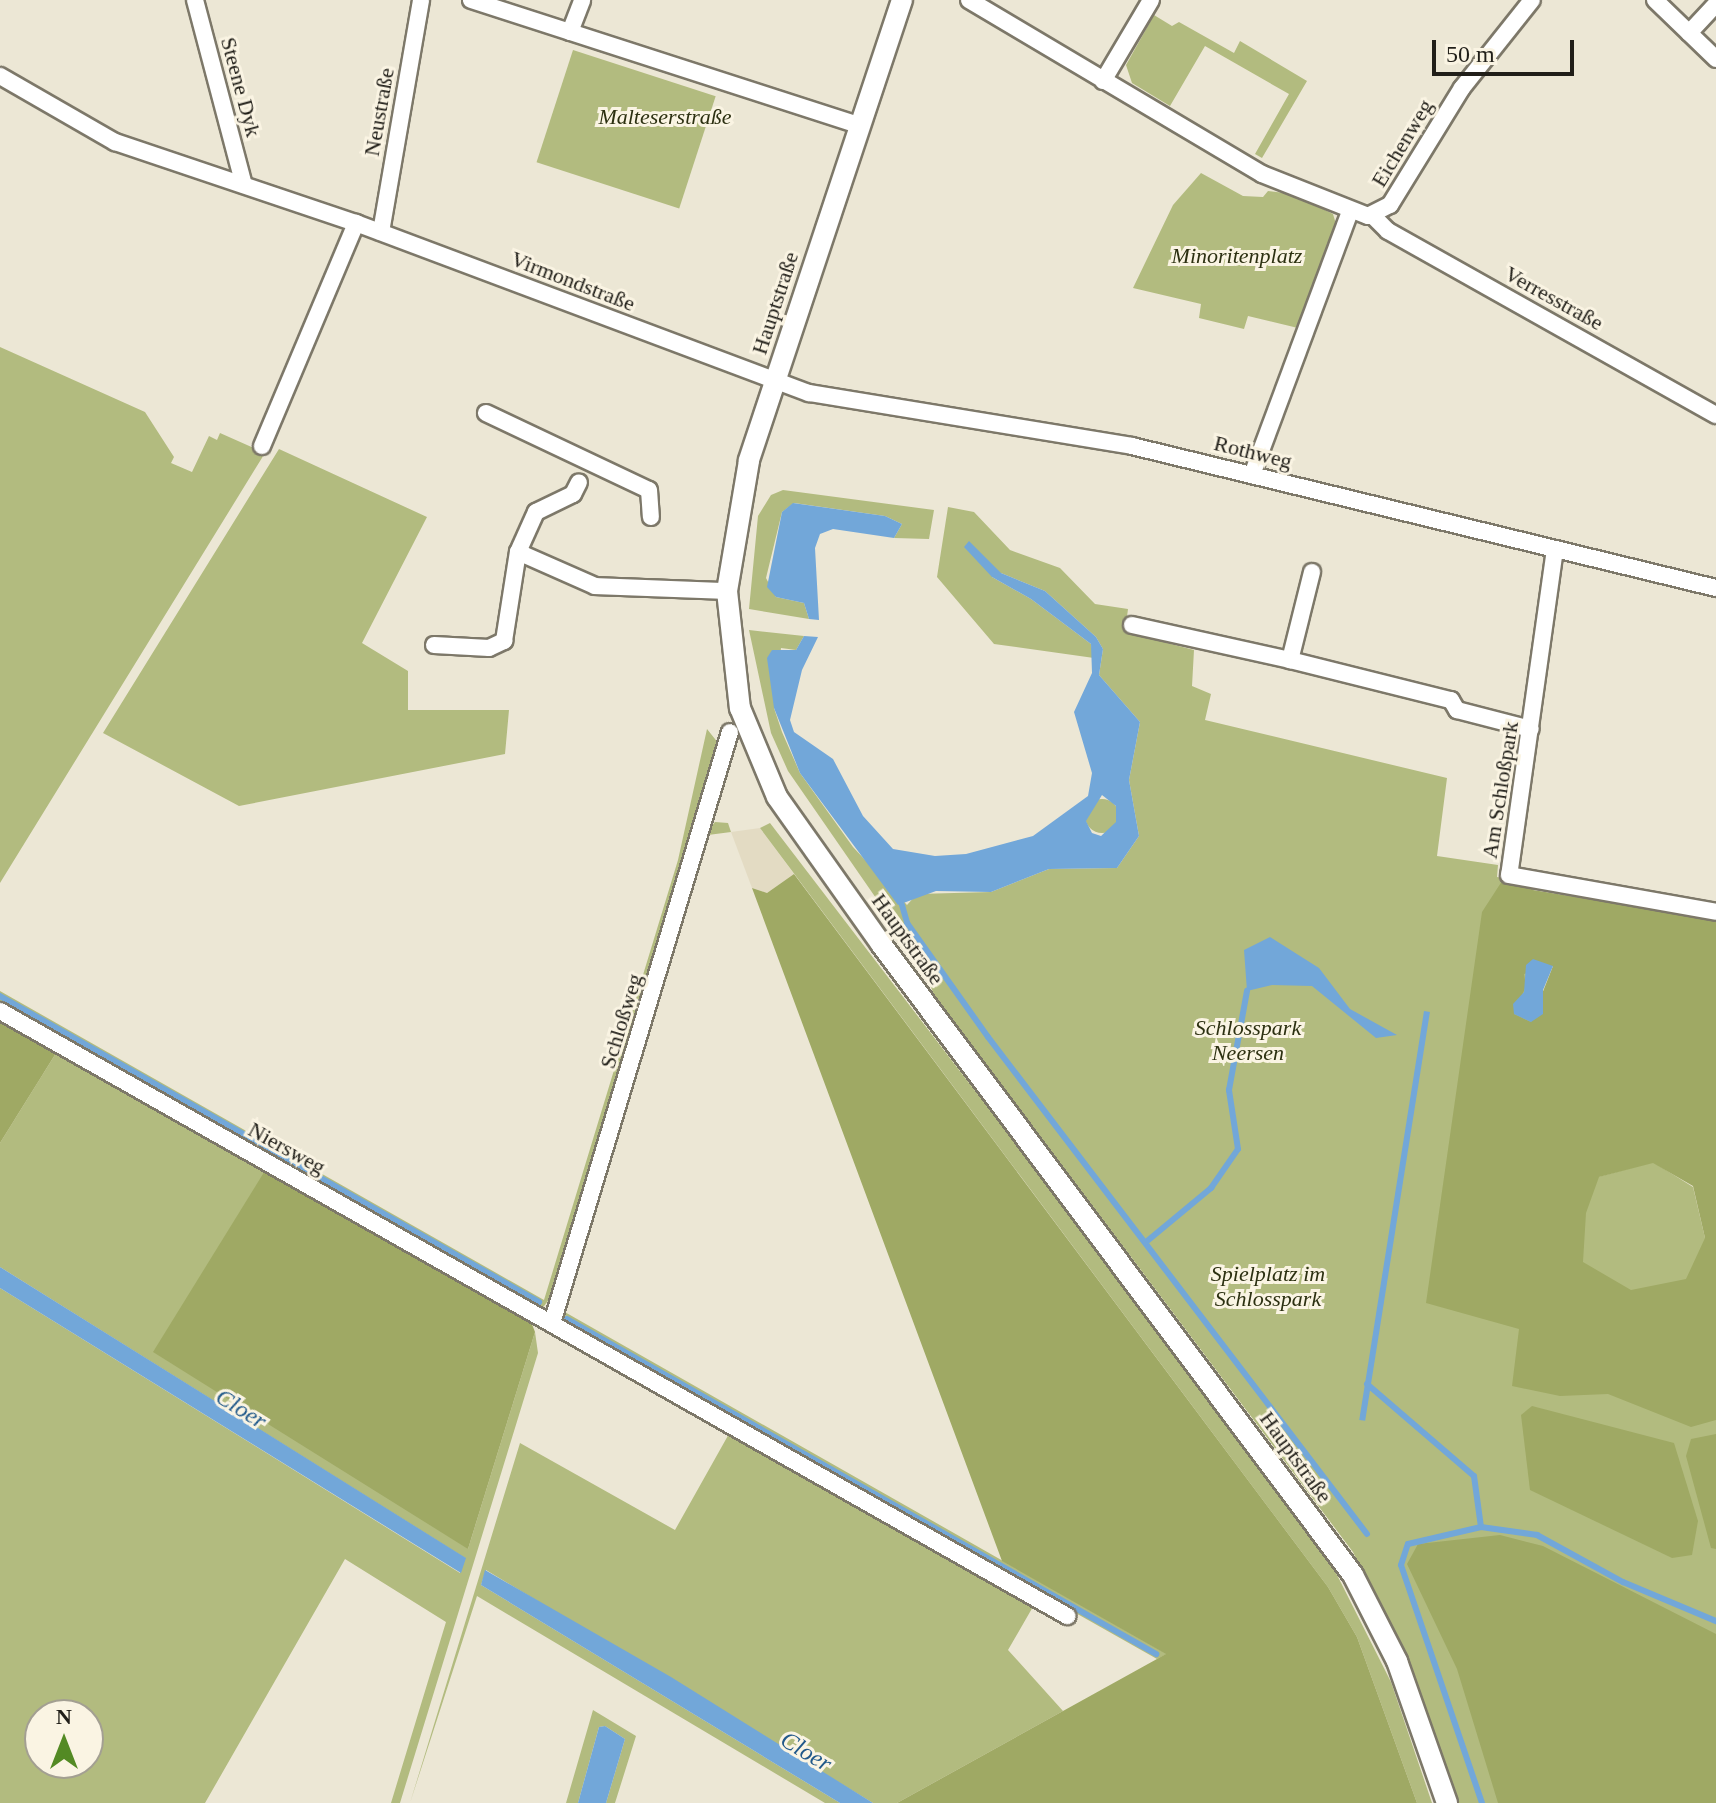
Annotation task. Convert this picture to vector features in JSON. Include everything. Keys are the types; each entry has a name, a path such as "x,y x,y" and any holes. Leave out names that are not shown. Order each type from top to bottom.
{"street":[{"name":"Steene Dyk","path":"195,0 244,185"},
{"name":"Neustraße","path":"381,232 421,0"},
{"path":"471,0 860,126"},
{"path":"570,32 582,0"},
{"name":"Hauptstraße","path":"902,0 749,461 727,591 737,698 777,797 881,944 1353,1575 1397,1661 1447,1803"},
{"path":"969,0 1262,174 1310,189 1360,214"},
{"path":"1103,81 1151,0"},
{"name":"Eichenweg","path":"1252,475 1360,214 1390,205 1462,88 1532,0"},
{"path":"1655,0 1716,59"},
{"path":"1689,33 1716,4"},
{"name":"Virmondstraße","path":"0,76 115,142 381,232 775,381"},
{"name":"Verresstraße","path":"1360,214 1716,415"},
{"path":"262,446 356,223"},
{"name":"Rothweg","path":"775,381 836,400 1083,436 1716,588"},
{"path":"486,413 649,490 651,517"},
{"path":"434,645 489,648 504,641 518,552 536,512 573,494 579,482"},
{"name":"Am Schloßpark","path":"1555,549 1509,875 1716,912"},
{"path":"518,552 595,586 727,591"},
{"path":"1290,660 1312,572"},
{"path":"1132,625 1451,700 1457,710 1531,729"},
{"name":"Schloßweg","path":"552,1323 730,732"},
{"name":"Niersweg","path":"0,1011 1067,1616"}],"shaded area":[{"path":"760,828 794,874 767,893 752,888 731,832"}],"green space":[{"path":"1154,15 1172,26 1179,22 1234,53 1240,41 1307,81 1262,158 1255,154 1289,94 1205,46 1170,106 1132,83 1126,65"},
{"name":"Malteserstraße","path":"573,50 716,96 679,209 537,162"},
{"name":"Minoritenplatz","path":"1201,173 1243,196 1263,197 1268,191 1293,194 1333,214 1336,224 1298,328 1248,316 1244,329 1199,318 1201,304 1133,288 1173,205"},
{"path":"0,347 145,412 174,457 171,463 192,472 209,436 217,440 220,433 265,453 0,883"},
{"path":"279,449 427,517 362,643 408,671 408,710 509,710 505,754 239,806 103,733"},
{"path":"783,490 934,510 929,539 894,538 902,524 885,516 794,503 782,512 766,578 776,597 804,603 809,619 749,609 758,516 771,495"},
{"name":"Schlosspark Neersen","path":"948,507 974,512 1010,550 1060,568 1095,604 1128,609 1125,632 1194,650 1192,686 1211,694 1205,720 1447,778 1437,856 1498,865 1497,877 1504,878 1598,1177 1653,1162 1693,1187 1705,1238 1716,1240 1716,1803 1455,1803 1415,1682 1353,1552 934,995 923,966 788,771 771,733 749,630 804,636 796,650 781,648 774,708 782,732 800,773 853,847 907,905 917,894 991,892 1049,869 1117,868 1139,836 1129,780 1140,722 1099,675 1103,649 1096,637 1045,591 1001,573 992,577 1031,599 1091,644 1094,658 994,644 937,577"},
{"path":"707,729 719,744 557,1289 541,1310 0,1003 0,991 544,1300 678,860"},
{"path":"1102,799 1114,804 1119,816 1114,828 1102,833 1090,828 1085,816 1090,804"},
{"path":"715,822 728,823 731,832 708,835 563,1309 707,832"},
{"path":"770,823 1285,1496 1330,1561 1391,1682 1432,1803 1417,1803 1357,1637 1328,1587 760,828"},
{"path":"794,874 1328,1587 1357,1637 1417,1803 897,1803 1166,1654 1002,1561 752,888 767,893"},
{"path":"1504,878 1528,883 1533,890 1716,920 1716,1420 1691,1427 1608,1394 1560,1396 1512,1386 1519,1329 1426,1303 1482,912","holes":["1553,966 1531,1022 1514,1014 1526,986 1524,974","1653,1163 1693,1186 1705,1238 1686,1279 1631,1290 1583,1262 1586,1213 1599,1177"]},
{"path":"0,1018 58,1050 0,1143"},
{"path":"58,1050 266,1169 468,1549 535,1332 538,1353 400,1803 391,1803 446,1622 345,1559 205,1803 0,1803 0,1288 460,1573 465,1558 0,1267 0,1143"},
{"path":"266,1169 530,1319 535,1332 468,1549 153,1352"},
{"path":"563,1311 1167,1654 1157,1659 560,1321"},
{"path":"1532,1406 1674,1443 1698,1521 1692,1555 1672,1558 1530,1490 1521,1415"},
{"path":"730,1432 1034,1605 1008,1650 1063,1711 897,1803 873,1803 486,1570 481,1585 840,1803 825,1803 477,1596 410,1803 520,1443 675,1530"},
{"path":"1716,1434 1716,1549 1711,1548 1686,1456 1691,1439"},
{"path":"1500,1535 1543,1546 1716,1634 1716,1803 1498,1803 1457,1669 1407,1564 1418,1544"},
{"path":"593,1710 636,1736 615,1803 606,1803 625,1739 605,1726 599,1727 578,1803 566,1803"}],"water":[{"path":"793,503 885,516 902,524 894,538 833,529 820,534 815,548 819,620 809,619 804,603 776,597 767,587 782,512"},
{"path":"969,541 1001,573 1045,591 1096,637 1103,649 1099,675 1140,722 1129,780 1139,836 1117,868 1049,869 991,892 936,891 898,905 800,773 774,708 767,658 772,650 796,650 804,636 818,637 802,670 790,720 794,732 833,759 863,816 893,849 935,856 966,854 1033,836 1088,796 1092,773 1074,712 1092,673 1091,644 1031,599 992,577 964,547","holes":["1102,795 1116,806 1116,822 1101,836 1092,833 1086,821"]},
{"path":"1270,937 1319,968 1350,1009 1397,1035 1376,1038 1312,986 1272,985 1247,991 1244,950"},
{"path":"1533,959 1553,966 1543,990 1543,1014 1531,1022 1514,1014 1513,1004 1524,992 1526,965"},
{"path":"1424,1011 1430,1012 1365,1421 1359,1420"},
{"path":"0,1267 466,1558 461,1573 0,1288"},
{"path":"485,1570 671,1677 873,1803 840,1803 481,1585"},
{"path":"605,1726 625,1739 606,1803 578,1803 599,1727"}],"waterway":[{"path":"902,905 907,923 988,1037 1367,1534"},
{"path":"1146,1242 1211,1188 1238,1149 1229,1090 1247,991"},
{"path":"0,996 539,1302"},
{"path":"567,1319 1156,1654"},
{"path":"1367,1384 1474,1476 1481,1527"},
{"path":"1482,1803 1401,1565 1408,1544 1481,1527 1537,1535 1623,1582 1716,1621"}],"park label":[{"name":"Spielplatz im Schlosspark","path":"1268,1286"}],"water label":[{"name":"Cloer","path":"241,1409"},
{"name":"Cloer","path":"806,1752"}]}
